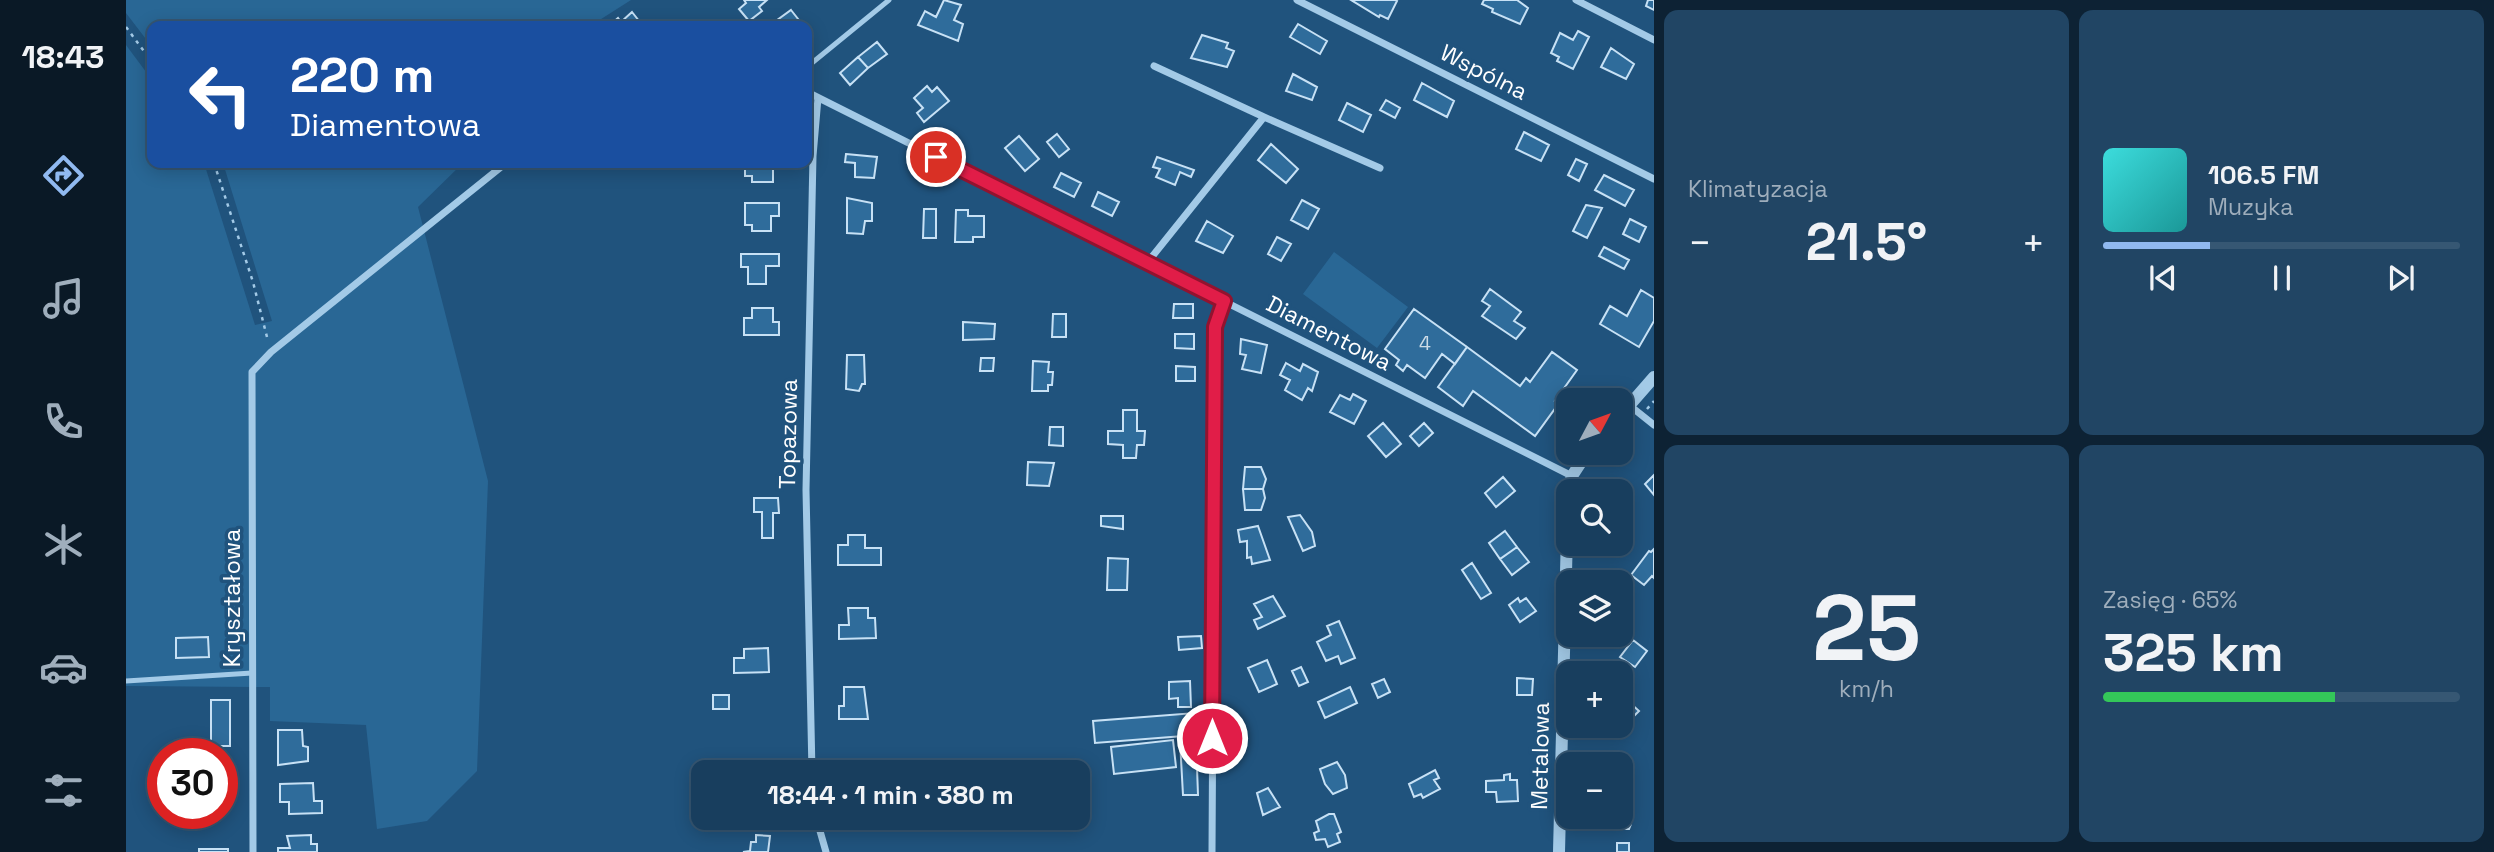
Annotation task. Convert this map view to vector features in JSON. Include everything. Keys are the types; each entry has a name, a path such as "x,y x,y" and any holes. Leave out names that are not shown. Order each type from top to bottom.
{"street":[{"name":"Wspólna","path":"1297,0 1654,179"},
{"path":"1576,0 1654,40"},
{"path":"1154,66 1380,168"},
{"name":"Diamentowa","path":"812,95 1572,477"},
{"name":"Topazowa","path":"811,760 807,664 806,490 813,156 818,98"},
{"path":"1147,263 1264,117"},
{"name":"Kryształowa","path":"253,852 252,372 271,352 500,168"},
{"path":"1212,852 1215,327 1224,301"},
{"path":"1633,401 1654,377"},
{"path":"1633,414 1654,425"},
{"name":"Metalowa","path":"1572,477 1579,466"},
{"name":"Metalowa","path":"1559,852 1566,556"},
{"path":"819,830 825,852"}],"lane":[{"path":"812,63 889,0"},
{"path":"126,681 252,673"}],"path":[{"path":"126,27 147,55"},
{"path":"216,168 253,282 271,352"},
{"path":"1647,409 1654,401"},
{"path":"1633,425 1637,421"}],"shaded area":[{"path":"126,0 631,0 598,21 147,21 147,40 126,13"},
{"path":"126,45 147,73 147,168 206,168 255,325 272,321 225,168 458,168 418,207 488,481 477,771 427,821 377,829 366,725 270,721 270,687 126,686"},
{"path":"1334,252 1408,307 1377,348 1303,294"}],"building":[{"path":"744,0 767,0 759,7 762,11 749,21 739,9 746,3"},
{"path":"944,0 961,5 954,20 963,24 958,41 918,25 925,11 936,17"},
{"path":"1351,0 1397,1 1388,19 1380,15 1379,17"},
{"path":"1484,0 1517,0 1528,8 1520,24 1492,12 1493,9 1482,4"},
{"path":"1648,0 1654,0 1654,10 1646,6"},
{"path":"791,10 800,21 776,21"},
{"path":"632,12 639,21 622,21"},
{"path":"1298,24 1327,41 1320,54 1290,37"},
{"path":"1578,31 1589,37 1573,69 1557,61 1559,57 1551,53 1560,33 1573,40"},
{"path":"1202,35 1228,43 1226,48 1234,51 1227,67 1191,58"},
{"path":"877,42 887,54 868,68 858,57"},
{"path":"1611,48 1634,64 1626,79 1601,67"},
{"path":"858,57 868,68 850,85 840,73"},
{"path":"1293,74 1317,87 1312,100 1286,91"},
{"path":"1422,83 1454,101 1447,117 1414,100"},
{"path":"927,86 932,92 937,87 949,101 924,122 917,113 923,108 914,98"},
{"path":"1386,100 1400,108 1395,118 1380,110"},
{"path":"1347,103 1371,115 1363,132 1339,120"},
{"path":"1524,132 1549,145 1541,161 1516,149"},
{"path":"1057,134 1069,149 1059,157 1047,142"},
{"path":"1019,136 1039,159 1025,171 1005,148"},
{"path":"1271,144 1298,169 1286,183 1258,160"},
{"path":"846,154 877,157 874,178 855,177 855,163 845,162"},
{"path":"1157,157 1194,170 1191,177 1180,172 1175,185 1156,177 1160,169 1153,167"},
{"path":"1576,159 1587,164 1579,181 1568,175"},
{"path":"745,168 773,168 773,182 752,182 752,176 745,176"},
{"path":"1061,173 1081,183 1074,197 1054,187"},
{"path":"1604,175 1634,190 1625,206 1595,190"},
{"path":"1098,192 1119,202 1112,216 1092,206"},
{"path":"847,198 872,203 872,221 865,221 863,234 847,233"},
{"path":"1302,200 1319,209 1308,229 1291,220"},
{"path":"745,203 779,203 779,216 771,216 771,231 752,231 752,225 745,225"},
{"path":"1586,205 1602,208 1587,238 1573,231"},
{"path":"924,209 936,209 936,238 923,238"},
{"path":"956,210 968,210 968,216 984,216 984,237 973,237 973,242 955,242"},
{"path":"1630,219 1646,227 1639,242 1623,234"},
{"path":"1207,221 1233,236 1223,253 1196,241"},
{"path":"1277,237 1291,244 1281,261 1268,254"},
{"path":"1604,247 1629,260 1624,269 1599,256"},
{"path":"741,254 779,254 779,266 766,266 766,284 748,284 748,267 741,267"},
{"path":"1490,289 1521,312 1514,321 1525,328 1516,339 1482,316 1490,306 1482,301"},
{"path":"1641,290 1654,298 1654,321 1639,347 1600,324 1610,306 1627,316"},
{"path":"1174,304 1193,304 1193,318 1173,318"},
{"path":"752,308 773,308 773,322 779,322 779,335 744,335 744,318 752,318"},
{"path":"1414,309 1467,347 1455,364 1442,354 1425,378 1407,365 1403,371 1396,365 1399,360 1385,349"},
{"path":"1053,314 1066,314 1066,337 1052,337"},
{"path":"963,322 995,324 994,339 963,340"},
{"path":"1175,334 1194,334 1194,349 1175,348"},
{"path":"1241,339 1267,345 1261,373 1242,369 1246,355 1240,354"},
{"path":"1467,347 1520,386 1526,378 1530,382 1552,352 1577,370 1564,388 1556,388 1556,407 1535,436 1473,391 1463,406 1438,387"},
{"path":"847,355 864,355 865,384 862,384 859,391 846,389"},
{"path":"981,358 994,358 993,371 980,371"},
{"path":"1033,361 1049,362 1048,372 1053,372 1052,385 1048,385 1048,391 1032,391"},
{"path":"1286,363 1300,371 1303,364 1318,372 1312,391 1308,388 1302,400 1285,390 1290,380 1280,375"},
{"path":"1176,366 1195,367 1195,381 1176,381"},
{"path":"1353,394 1366,401 1354,424 1330,412 1340,395 1350,400"},
{"path":"1123,410 1137,410 1137,431 1145,431 1144,445 1137,445 1136,458 1123,458 1123,445 1108,444 1108,431 1123,431"},
{"path":"1383,423 1401,444 1386,457 1368,436"},
{"path":"1424,423 1433,433 1419,446 1410,436"},
{"path":"1050,427 1063,427 1063,446 1049,445"},
{"path":"1028,462 1054,463 1049,486 1027,485"},
{"path":"1245,467 1261,467 1266,479 1263,489 1243,489"},
{"path":"1654,475 1654,495 1645,484"},
{"path":"1503,477 1515,491 1496,507 1485,493"},
{"path":"1243,489 1263,489 1265,498 1261,510 1245,510"},
{"path":"754,498 778,498 779,513 773,513 773,538 762,538 762,512 754,512"},
{"path":"1300,515 1312,532 1315,546 1303,551 1288,517"},
{"path":"1101,516 1123,516 1123,529 1101,526"},
{"path":"1258,526 1270,560 1252,564 1251,557 1247,558 1247,541 1240,542 1238,530"},
{"path":"1505,531 1517,547 1500,559 1489,543"},
{"path":"848,535 865,535 865,548 881,548 881,565 838,565 838,545 848,545"},
{"path":"1517,547 1529,562 1512,575 1500,559"},
{"path":"1654,549 1654,578 1652,576 1644,585 1633,577 1633,572 1649,551"},
{"path":"1108,558 1128,559 1127,590 1107,590"},
{"path":"1472,563 1491,593 1481,599 1462,570"},
{"path":"1273,596 1285,616 1258,629 1254,620 1262,617 1254,604"},
{"path":"1518,598 1520,602 1526,598 1536,611 1520,622 1509,605"},
{"path":"848,608 868,608 868,618 875,618 876,638 839,639 839,625 849,625"},
{"path":"1339,621 1355,658 1341,664 1338,656 1326,661 1317,642 1331,635 1327,626"},
{"path":"1201,636 1202,648 1179,650 1178,637"},
{"path":"208,637 209,657 176,658 176,638"},
{"path":"1633,640 1647,651 1635,667 1633,661 1620,657 1628,647 1633,647"},
{"path":"768,648 769,672 734,673 734,658 744,658 744,649"},
{"path":"1267,660 1277,684 1259,692 1248,668"},
{"path":"1301,667 1308,682 1299,686 1292,671"},
{"path":"1517,678 1533,679 1532,695 1517,695"},
{"path":"1384,679 1390,692 1378,698 1372,684"},
{"path":"1190,681 1191,707 1178,707 1178,698 1169,699 1169,682"},
{"path":"844,687 864,687 868,719 839,719 839,706 844,706"},
{"path":"1350,687 1357,703 1325,718 1318,702"},
{"path":"713,695 729,695 729,709 713,709"},
{"path":"211,700 230,700 230,738 211,738"},
{"path":"1633,706 1639,711 1633,717"},
{"path":"1195,713 1196,735 1095,743 1093,721"},
{"path":"278,730 302,730 303,746 308,747 308,761 278,765"},
{"path":"1173,740 1176,767 1114,774 1111,747"},
{"path":"1196,740 1198,795 1183,795 1180,741"},
{"path":"1337,762 1345,775 1347,788 1333,794 1325,784 1320,769"},
{"path":"1435,770 1439,778 1434,780 1440,789 1423,798 1421,794 1414,797 1409,784"},
{"path":"1510,774 1510,780 1517,780 1518,801 1497,802 1496,792 1486,792 1486,781 1504,780 1504,775"},
{"path":"313,783 314,801 322,801 322,813 289,814 289,802 280,802 280,784"},
{"path":"1268,788 1280,807 1263,815 1257,793"},
{"path":"1334,814 1341,832 1337,834 1340,842 1328,847 1325,839 1316,840 1314,833 1319,831 1316,821"},
{"path":"311,835 311,844 317,844 317,852 278,852 278,848 290,848 287,836"},
{"path":"756,835 770,836 768,852 743,852 750,851 751,842 756,842"},
{"path":"1617,843 1629,843 1629,852 1617,852"},
{"path":"199,849 228,849 228,852 199,852"}],"route":[{"path":"936,157 1224,301 1215,327 1212,738"}]}
